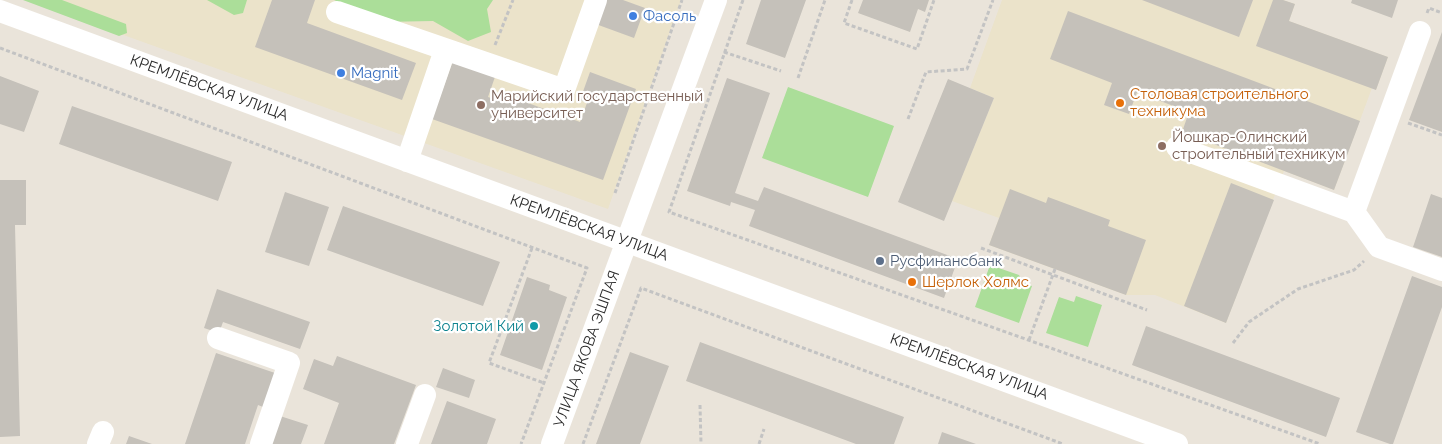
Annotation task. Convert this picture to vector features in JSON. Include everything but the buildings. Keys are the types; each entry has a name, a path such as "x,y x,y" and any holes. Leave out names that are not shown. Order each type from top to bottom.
{"street":[{"path":"337,12 564,90 596,0"},
{"name":"УЛИЦА ЯКОВА ЭШПАЯ","path":"552,444 716,0"},
{"name":"КРЕМЛЁВСКАЯ УЛИЦА","path":"0,11 1177,444"},
{"path":"1354,212 1420,32"},
{"path":"407,161 445,50"},
{"path":"1177,147 1354,212 1379,247 1442,270"},
{"path":"218,338 289,363 261,444"},
{"path":"407,444 425,395"}],"path":[{"path":"488,64 513,0"},
{"path":"615,193 682,0"},
{"path":"743,0 669,212 1320,444"},
{"path":"798,78 825,0"},
{"path":"852,0 844,23 917,49 934,0"},
{"path":"908,119 926,72 967,68 993,0"},
{"path":"700,44 781,71"},
{"path":"0,48 587,268 521,444"},
{"path":"1388,116 1442,135"},
{"path":"1233,343 1248,322 1281,300 1298,289 1354,270 1379,247"},
{"path":"532,248 489,363 544,383"},
{"path":"981,248 1146,310"},
{"path":"1029,340 1054,269"},
{"path":"584,444 641,288 1063,444"},
{"path":"700,405 701,444"},
{"path":"759,444 764,429"}],"shaded area":[{"name":"Марийский государственный университет","path":"26,0 681,0 608,209"},
{"name":"Йошкар-Олинский строительный техникум","path":"1002,0 1283,0 1295,4 1289,21 1388,57 1376,90 1372,88 1334,190 1284,171 1226,323 1155,295 1126,295 989,245 999,218 952,201 994,98 970,88"}],"green space":[{"path":"23,0 62,0 126,24 127,33 119,36"},
{"path":"207,0 247,0 243,13 234,15"},
{"path":"334,0 493,0 487,9 491,32 468,41 433,21 381,22"},
{"path":"788,87 894,126 868,197 762,158"},
{"path":"990,265 1019,275 1024,283 1032,286 1019,323 975,307"},
{"path":"1076,296 1102,305 1088,347 1046,333 1059,297 1074,302"}],"place":[{"name":"Фасоль","path":"633,16"},
{"name":"Magnit","path":"341,73"},
{"name":"Столовая строительного техникума","path":"1120,103"},
{"name":"Марийский государственный университет","path":"481,105"},
{"name":"Йошкар-Олинский строительный техникум","path":"1162,146"},
{"name":"Русфинансбанк","path":"880,261"},
{"name":"Шерлок Холмс","path":"912,282"},
{"name":"Золотой Кий","path":"534,326"}]}
